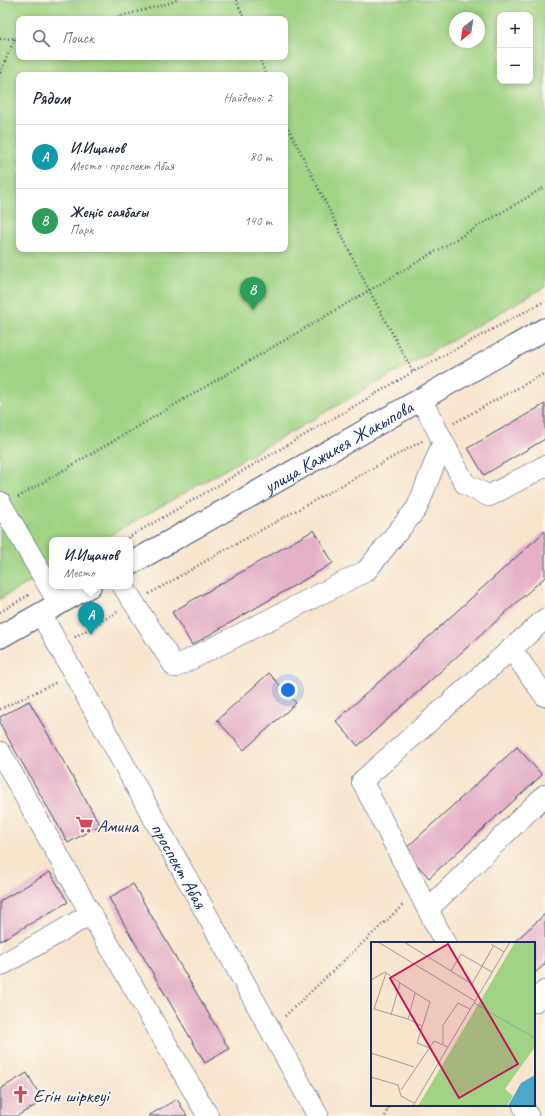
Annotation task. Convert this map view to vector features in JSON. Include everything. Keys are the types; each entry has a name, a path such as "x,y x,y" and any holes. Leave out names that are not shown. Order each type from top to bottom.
{"main road":[{"name":"улица Кажикея Жакыпова","path":"133,562 545,329"},
{"path":"0,637 85,589"}],"street":[{"path":"421,399 465,484 489,496 545,466"},
{"path":"128,594 175,667 366,571 417,508 441,437"},
{"name":"проспект Абая","path":"1,504 47,584 50,609 59,646 318,1116"},
{"path":"444,942 362,781 545,619"},
{"path":"511,649 545,696"},
{"path":"0,752 208,1116"},
{"path":"428,909 545,795"},
{"path":"0,966 92,914"},
{"path":"535,1001 545,991"},
{"path":"523,1106 528,1116"}],"path":[{"path":"121,16 177,0"},
{"path":"236,0 243,16"},
{"path":"0,39 15,38 0,73"},
{"path":"260,60 265,72"},
{"path":"288,127 369,290 413,372"},
{"path":"1,504 545,187"},
{"path":"129,537 413,372 545,301"},
{"path":"59,646 128,594 225,550 441,437 545,373"},
{"path":"0,612 47,584"},
{"path":"0,709 74,674"},
{"path":"270,1030 418,890"},
{"path":"385,1116 389,1106"}],"green space":[{"path":"0,0 545,0 545,287 107,537 49,537 49,571 0,599"}],"building":[{"path":"545,404 545,439 484,475 468,448"},
{"path":"314,530 333,563 192,645 172,612"},
{"path":"545,531 545,577 358,746 336,721"},
{"path":"269,673 296,703 244,750 217,720"},
{"path":"29,701 100,825 68,843 0,724 0,717"},
{"path":"517,747 542,775 429,878 404,850"},
{"path":"50,872 68,902 0,941 0,901"},
{"path":"133,884 229,1049 205,1063 109,898"},
{"path":"545,914 545,964 535,973 535,942 514,942"},
{"name":"Егін шіркеуі","path":"27,1073 43,1101 17,1116 0,1116 0,1089"},
{"path":"177,1099 187,1116 148,1116"}],"place":[{"name":"Жеңіс саябағы","path":"253,310"},
{"name":"И.Ищанов","path":"91,635"},
{"name":"Амина","path":"84,825"},
{"name":"Егін шіркеуі","path":"20,1095"}]}
